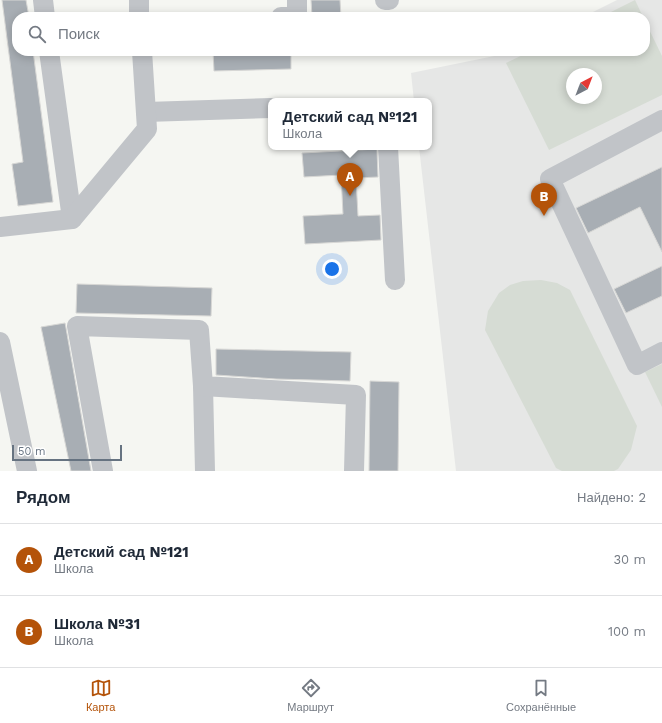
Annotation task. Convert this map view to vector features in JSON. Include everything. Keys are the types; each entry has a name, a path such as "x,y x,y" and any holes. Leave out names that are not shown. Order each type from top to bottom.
{"street":[{"path":"42,0 44,12"},
{"path":"139,0 139,12"},
{"path":"297,0 298,12"},
{"path":"50,56 72,219"},
{"path":"0,227 72,219 147,129 142,56"},
{"path":"146,112 268,108"},
{"path":"662,120 550,178 637,365 662,352"},
{"path":"388,150 395,280"},
{"path":"103,471 77,326 199,330 203,386 205,471"},
{"path":"0,342 27,471"},
{"path":"203,386 356,395 354,471"}],"shaded area":[{"path":"617,0 662,0 662,471 456,471 419,150 432,150 432,98 414,98 411,73 494,56 650,56 650,12 593,12"},
{"path":"635,0 641,12 611,12"},
{"path":"650,31 662,56 662,95 549,150 506,63 521,56 650,56"},
{"path":"541,280 557,283 570,290 637,426 631,450 618,469 614,471 562,471 556,468 485,330 488,311 499,293 510,285 523,281"},
{"path":"662,364 662,407 645,372"}],"building":[{"path":"2,0 26,0 28,12 12,12 12,56 34,56 53,202 18,206 12,164 23,162"},
{"path":"311,0 340,0 341,12 312,12"},
{"path":"213,56 291,56 291,69 214,71"},
{"path":"377,150 378,177 356,178 358,216 380,215 381,240 305,244 303,216 343,214 341,175 304,177 302,153"},
{"path":"662,167 662,252 640,207 588,233 576,208"},
{"path":"662,266 662,296 626,313 614,289"},
{"path":"77,284 212,288 211,316 76,313"},
{"path":"65,323 91,471 71,471 41,327"},
{"path":"216,349 351,352 350,381 276,379 216,375"},
{"path":"370,381 399,382 398,471 369,471"}],"place":[{"name":"Детский сад №121","path":"350,196"},
{"name":"Школа №31","path":"544,216"}]}
